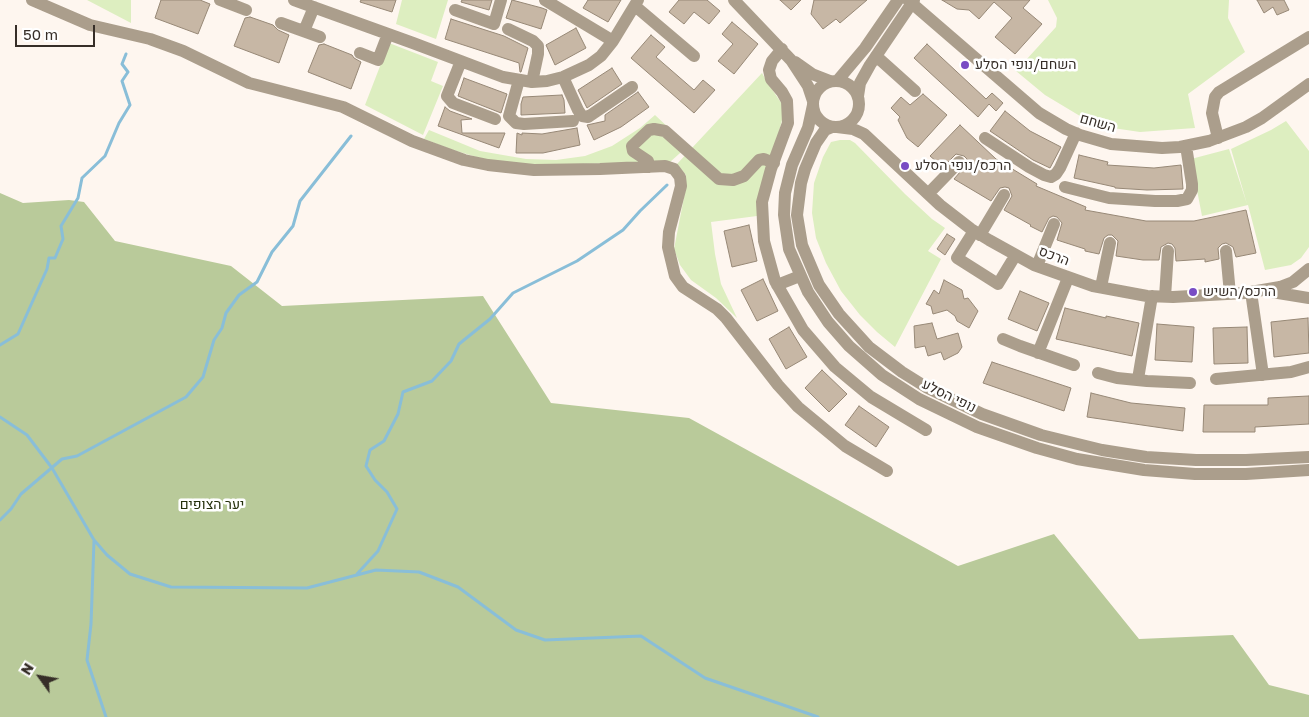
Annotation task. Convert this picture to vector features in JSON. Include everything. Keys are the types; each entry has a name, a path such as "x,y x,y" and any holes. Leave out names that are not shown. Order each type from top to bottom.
{"street":[{"path":"32,0 90,25 150,39 183,51 249,83 343,107 412,141 464,160 488,165 534,170 665,166 674,169 680,177 682,186 668,232 668,247 675,276 683,287 717,309 726,318 798,408 845,446 887,471"},
{"path":"455,10 494,24 501,0"},
{"path":"545,0 613,41"},
{"path":"734,0 791,60 808,86 814,111 821,121 835,127 849,122 857,112 860,83 911,1"},
{"path":"748,15 750,0"},
{"path":"813,103 818,88 834,81 865,48 898,0"},
{"path":"224,1 246,10"},
{"name":"השחם","path":"911,1 1039,113 1076,133 1094,140 1127,146 1162,148 1186,146 1218,138 1246,127 1262,118 1309,84"},
{"path":"304,31 304,3 503,77 532,82 547,81 563,77 589,65 601,56 613,41 636,3 694,56"},
{"path":"281,22 320,37"},
{"path":"508,29 533,41 538,46 532,82"},
{"path":"360,53 378,60 388,34"},
{"path":"1218,138 1212,113 1215,97 1219,92 1309,37"},
{"path":"782,49 772,61 769,70 770,79 782,92 788,111 788,123 762,202 762,224 769,263 778,285 803,330 835,367 871,397 926,430"},
{"path":"876,56 915,91"},
{"path":"791,60 812,74 850,85 858,101"},
{"path":"461,61 447,96 453,104 495,119"},
{"path":"563,77 582,116 588,116 632,87"},
{"path":"518,80 509,116 516,123 573,121"},
{"name":"הרכס","path":"858,101 865,128 875,143"},
{"name":"נופי הסלע","path":"813,103 808,128 792,165 784,204 786,237 800,276 828,322 849,346 894,384 919,399 985,430 1057,454 1099,463 1144,470 1218,474 1309,470"},
{"name":"הרכס","path":"835,127 853,129 864,134 928,194 977,233 1015,256 1068,278 1101,287 1158,296 1230,294 1280,287 1293,282 1309,270"},
{"name":"נופי הסלע","path":"835,127 825,130 816,143 801,183 797,214 802,245 820,285 839,314 869,347 902,372 926,387 982,414 1041,435 1102,450 1196,460 1309,457"},
{"path":"649,167 648,161 633,151 632,146 649,130 654,129 666,131 719,179 733,180 744,176 759,160 774,163"},
{"path":"985,138 1029,167 1044,175 1051,176 1056,174 1060,168 1076,133"},
{"path":"1065,187 1109,198 1155,201 1187,199 1192,190 1186,146"},
{"path":"928,194 958,162"},
{"path":"1004,195 957,258 998,284 1015,256"},
{"path":"1037,266 1054,224"},
{"path":"1101,287 1110,244"},
{"path":"1138,379 1168,251"},
{"path":"1226,251 1230,294"},
{"path":"1309,270 1306,281 1309,293"},
{"path":"778,285 800,276"},
{"path":"1038,353 1068,278"},
{"path":"1257,291 1263,375"},
{"name":"הרכס","path":"1257,291 1309,298"},
{"path":"1003,338 1038,353 1074,365"},
{"path":"1216,379 1291,372 1309,367"},
{"path":"1098,373 1117,378 1190,383"}],"green space":[{"path":"87,0 131,0 131,23"},
{"path":"402,0 448,0 436,39 396,24"},
{"path":"1048,0 1229,0 1228,18 1245,52 1188,94 1195,128 1140,132 1106,127 1080,116 1045,95 1016,71 1056,27 1057,18"},
{"path":"389,43 438,62 431,81 443,86 423,135 365,105"},
{"path":"762,73 782,104 782,120 757,216 711,222 721,284 737,318 716,298 691,280 680,265 674,249 686,187 686,175 677,164"},
{"path":"655,115 688,146 670,162 533,165 483,159 424,139 429,130 480,151 526,159 556,160 585,156 612,146 640,128"},
{"path":"1286,121 1309,151 1309,247 1301,258 1291,265 1265,270 1248,205 1202,216 1191,159 1229,149 1247,204 1231,149"},
{"path":"850,140 855,143 905,194 932,219 945,228 928,251 941,259 895,347 860,315 841,291 826,263 816,238 812,213 814,183 823,157 831,142"},
{"name":"יער הצופים","path":"0,193 23,203 69,200 84,202 115,241 231,266 282,306 483,296 551,403 689,418 958,566 1054,534 1139,639 1233,635 1269,685 1309,695 1309,717 0,717"}],"building":[{"path":"161,0 200,0 210,4 198,34 155,18"},
{"path":"361,0 396,0 392,12 360,2"},
{"path":"462,0 492,0 489,10 461,2"},
{"path":"512,0 547,10 541,29 506,18"},
{"path":"588,0 621,0 608,22 583,8"},
{"path":"679,0 707,0 720,11 709,24 694,12 684,24 669,12"},
{"path":"780,0 801,0 791,10"},
{"path":"814,0 867,0 840,23 836,19 823,29 811,14"},
{"path":"942,0 1030,0 1023,8 1042,24 1015,54 995,37 1012,18 994,2 979,19 969,10 957,9"},
{"path":"1257,0 1284,0 1289,10 1277,15 1273,7 1264,13"},
{"path":"250,17 273,25 278,30 289,35 279,63 234,46 245,18"},
{"path":"451,19 504,36 528,48 521,72 519,63 445,39"},
{"path":"732,22 758,44 734,74 718,61 733,44 722,34"},
{"path":"576,28 586,48 555,65 546,45"},
{"path":"651,35 665,47 656,57 694,90 703,80 715,90 694,113 631,58"},
{"path":"324,44 352,55 361,62 351,89 308,72 319,45"},
{"path":"927,44 986,99 992,93 1003,103 996,111 989,104 978,117 914,58"},
{"path":"612,68 622,84 587,108 578,90"},
{"path":"464,78 507,94 501,113 458,96"},
{"path":"638,92 649,107 621,127 594,140 587,125 605,121 605,115"},
{"path":"923,94 947,115 918,147 907,138 898,120 900,117 891,108 901,97 910,105"},
{"path":"562,95 565,113 521,115 523,97"},
{"path":"445,107 450,111 472,119 461,120 462,133 505,133 499,148 438,126"},
{"path":"1005,111 1030,131 1061,147 1050,168 1033,160 990,131"},
{"path":"960,125 996,159 1037,184 1036,186 1086,207 1085,210 1146,221 1194,221 1246,210 1256,253 1236,257 1233,247 1226,243 1218,248 1219,259 1205,262 1205,259 1176,261 1175,248 1172,244 1168,243 1161,247 1159,260 1143,260 1116,256 1118,241 1112,235 1104,238 1099,254 1085,251 1085,249 1057,240 1062,223 1057,217 1049,218 1042,232 1004,210 1012,196 1009,188 1000,188 991,201 954,179 967,164 967,159 964,156 956,154 943,167 930,156"},
{"path":"577,128 580,145 543,153 516,153 517,133 522,135 522,133 542,134"},
{"path":"1079,155 1108,162 1107,165 1154,168 1181,165 1183,189 1147,190 1115,188 1074,178"},
{"path":"749,225 757,261 732,267 724,231"},
{"path":"947,234 955,239 945,255 937,249"},
{"path":"763,279 778,311 757,321 741,290"},
{"path":"944,280 962,290 964,299 968,298 978,311 969,328 957,321 955,316 947,310 933,314 931,306 926,304 934,290 939,294"},
{"path":"1020,291 1049,303 1037,331 1008,319"},
{"path":"1065,308 1106,318 1106,316 1139,323 1132,356 1056,339"},
{"path":"1308,318 1309,353 1274,357 1271,322"},
{"path":"932,323 937,339 958,333 962,347 958,353 944,360 941,352 928,356 925,346 915,348 914,326"},
{"path":"1157,324 1194,327 1192,362 1155,360"},
{"path":"789,327 807,357 786,369 769,339"},
{"path":"1247,327 1248,363 1214,364 1213,328"},
{"path":"992,362 1071,388 1064,411 983,383"},
{"path":"822,370 847,394 829,412 805,388"},
{"path":"1091,393 1131,403 1185,408 1183,431 1087,417"},
{"path":"1309,396 1309,424 1255,427 1255,432 1203,432 1204,405 1268,405 1268,398"},
{"path":"859,406 889,427 876,447 845,425"}],"waterway":[{"path":"0,345 18,334 47,269 49,258 55,258 63,239 61,226 78,198 82,178 105,156 119,123 130,105 122,81 128,72 122,64 126,54"},
{"path":"0,520 11,509 21,494 62,459 77,456 186,397 203,377 214,340 222,328 226,313 239,295 257,282 272,252 293,226 300,201 351,136"},
{"path":"357,574 378,551 397,509 387,492 375,480 366,466 370,450 384,441 398,414 403,392 432,381 451,361 459,344 490,319 513,293 577,261 623,230 667,185"},
{"path":"0,417 27,435 52,468 94,540 107,555 130,574 171,587 307,588 376,570 419,572 458,587 516,630 545,640 641,636 705,678 818,717"},
{"path":"94,541 91,624 87,660 106,717"}],"place":[{"name":"השחם/נופי הסלע","path":"965,65"},
{"name":"הרכס/נופי הסלע","path":"905,166"},
{"name":"הרכס/השיש","path":"1193,292"}]}
